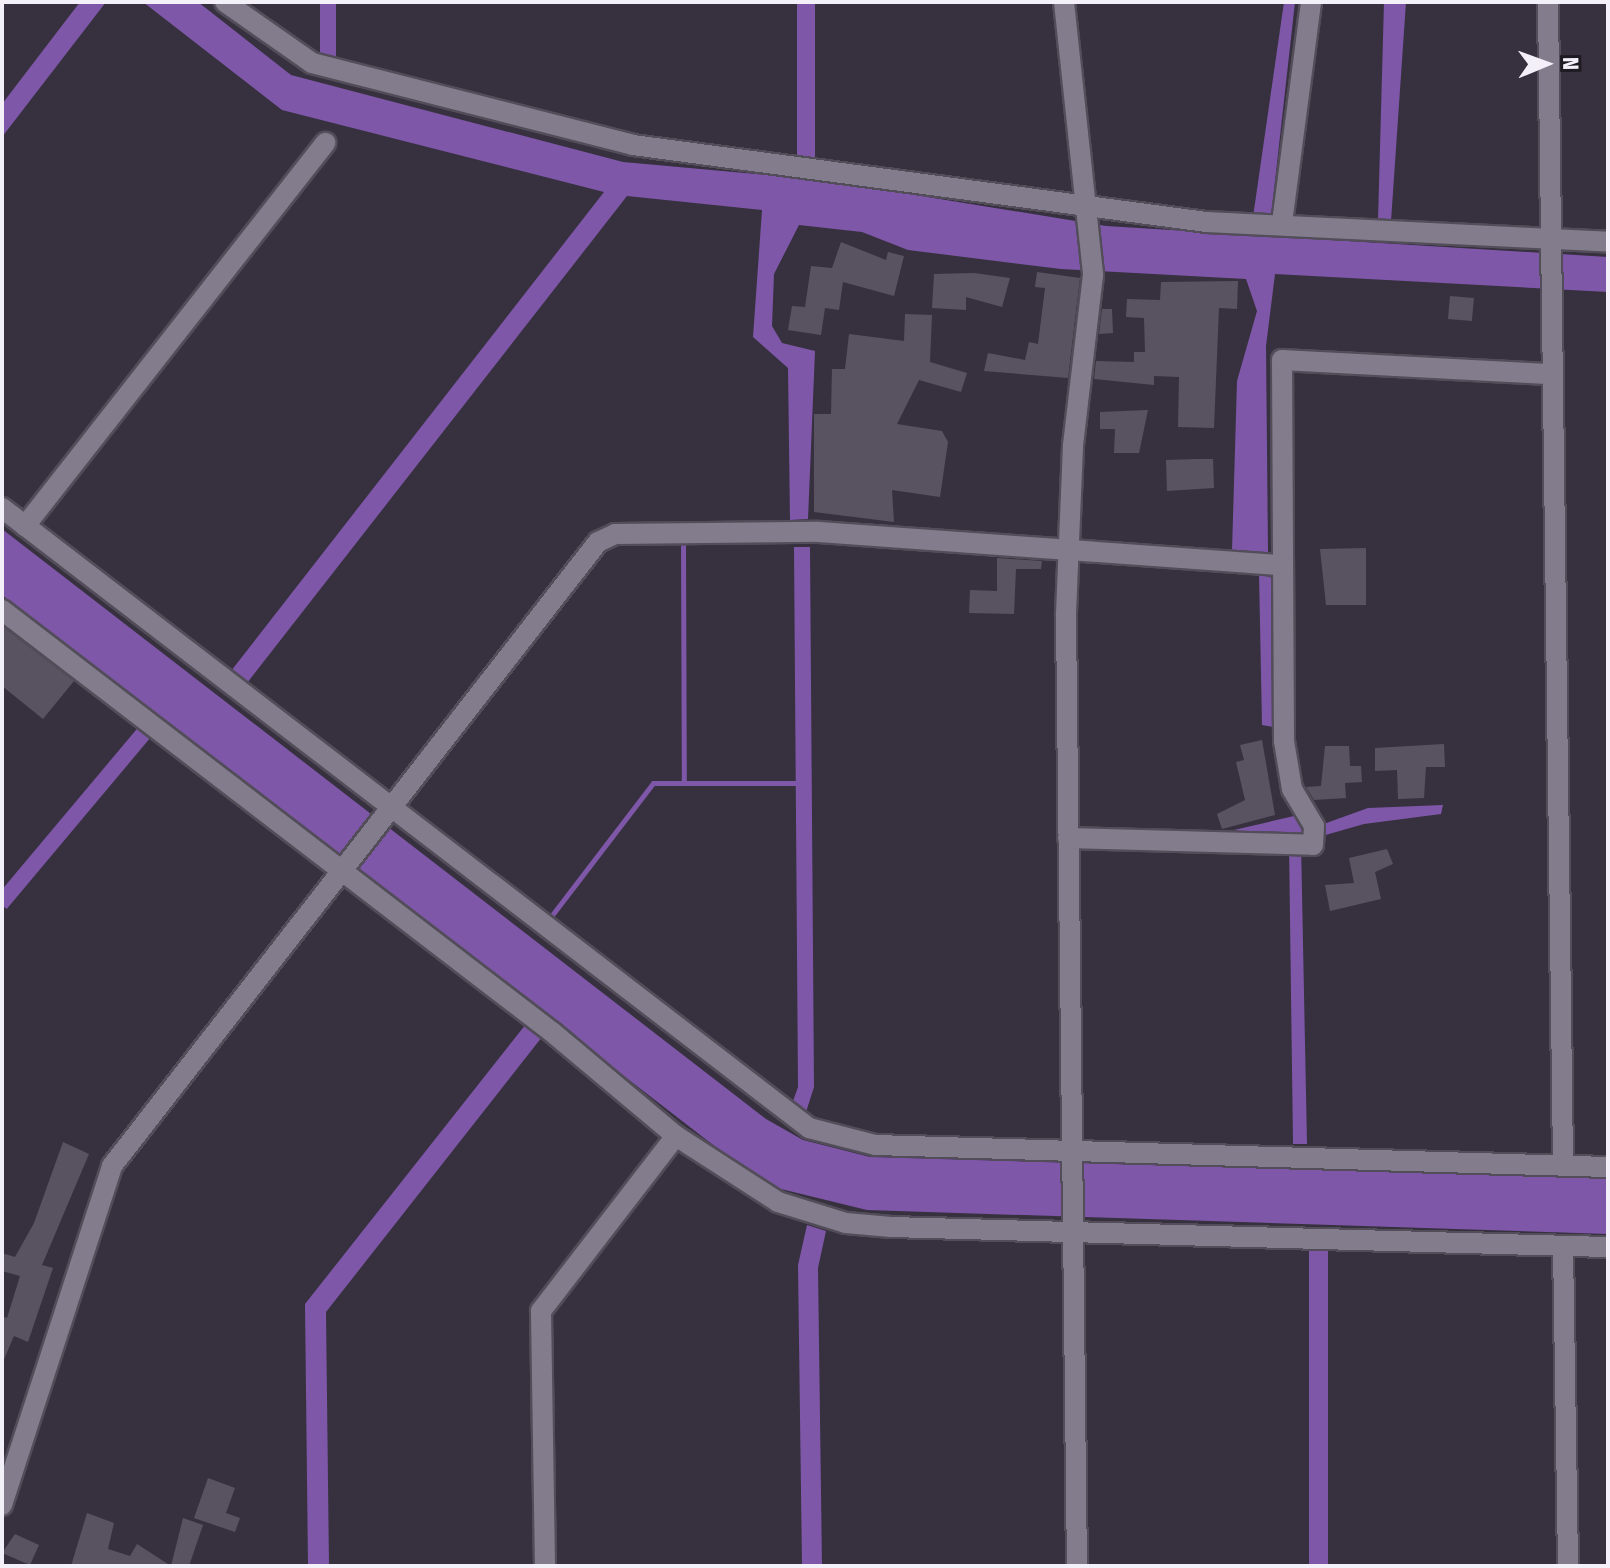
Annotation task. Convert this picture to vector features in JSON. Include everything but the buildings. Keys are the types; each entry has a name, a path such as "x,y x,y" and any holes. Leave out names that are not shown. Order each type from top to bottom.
{"street":[{"path":"225,2 312,63 633,145 1090,214 1282,223 1550,244 1608,242"},
{"path":"1064,2 1090,214 1093,275 1070,550 1068,838 1077,1566"},
{"path":"1282,223 1311,2"},
{"path":"1548,2 1563,1166"},
{"path":"25,526 325,143"},
{"path":"1068,838 1282,848 1312,837 1292,789 1284,741 1282,360 1552,374"},
{"path":"2,508 387,812 809,1128 875,1145 1072,1154 1608,1167"},
{"path":"2,1505 112,1166 387,812 607,536 819,532 1282,565"},
{"path":"2,610 343,869 676,1136 742,1183 813,1215 891,1227 1073,1225 1608,1247"},
{"path":"545,1566 541,1311 676,1136"},
{"path":"1563,1246 1568,1566"}],"shaded area":[{"path":"80,2 106,2 2,137 2,104"},
{"path":"143,2 198,2 291,75 623,162 823,180 1106,226 1608,257 1608,292 1275,274 1266,346 1268,553 1232,551 1237,381 1257,311 1246,279 1061,269 908,250 862,232 799,225 774,274 772,326 782,343 815,351 808,519 790,520 788,368 753,337 762,210 627,196 247,683 231,671 604,192 282,110"},
{"path":"320,2 336,2 336,59 320,59"},
{"path":"797,2 815,2 815,158 797,158"},
{"path":"1284,2 1295,2 1271,217 1253,217"},
{"path":"1384,2 1406,2 1391,221 1378,220"},
{"path":"2,529 766,1119 803,1140 870,1157 1608,1178 1608,1234 867,1210 781,1189 739,1165 2,595"},
{"path":"794,547 810,547 814,1087 806,1112 792,1104 798,1087"},
{"path":"1259,573 1272,578 1273,727 1262,725"},
{"path":"141,724 153,734 7,909 2,905 2,890"},
{"path":"1443,805 1441,814 1364,824 1301,842 1307,1144 1293,1144 1289,843 1234,830 1294,816 1307,830 1368,808"},
{"path":"526,1024 542,1037 326,1312 329,1566 308,1566 305,1304"},
{"path":"807,1225 826,1231 818,1268 822,1566 802,1566 798,1265"},
{"path":"1309,1251 1328,1251 1328,1566 1309,1566"}],"waterway":[{"path":"683,542 684,783"},
{"path":"549,919 653,783 801,783"}]}
